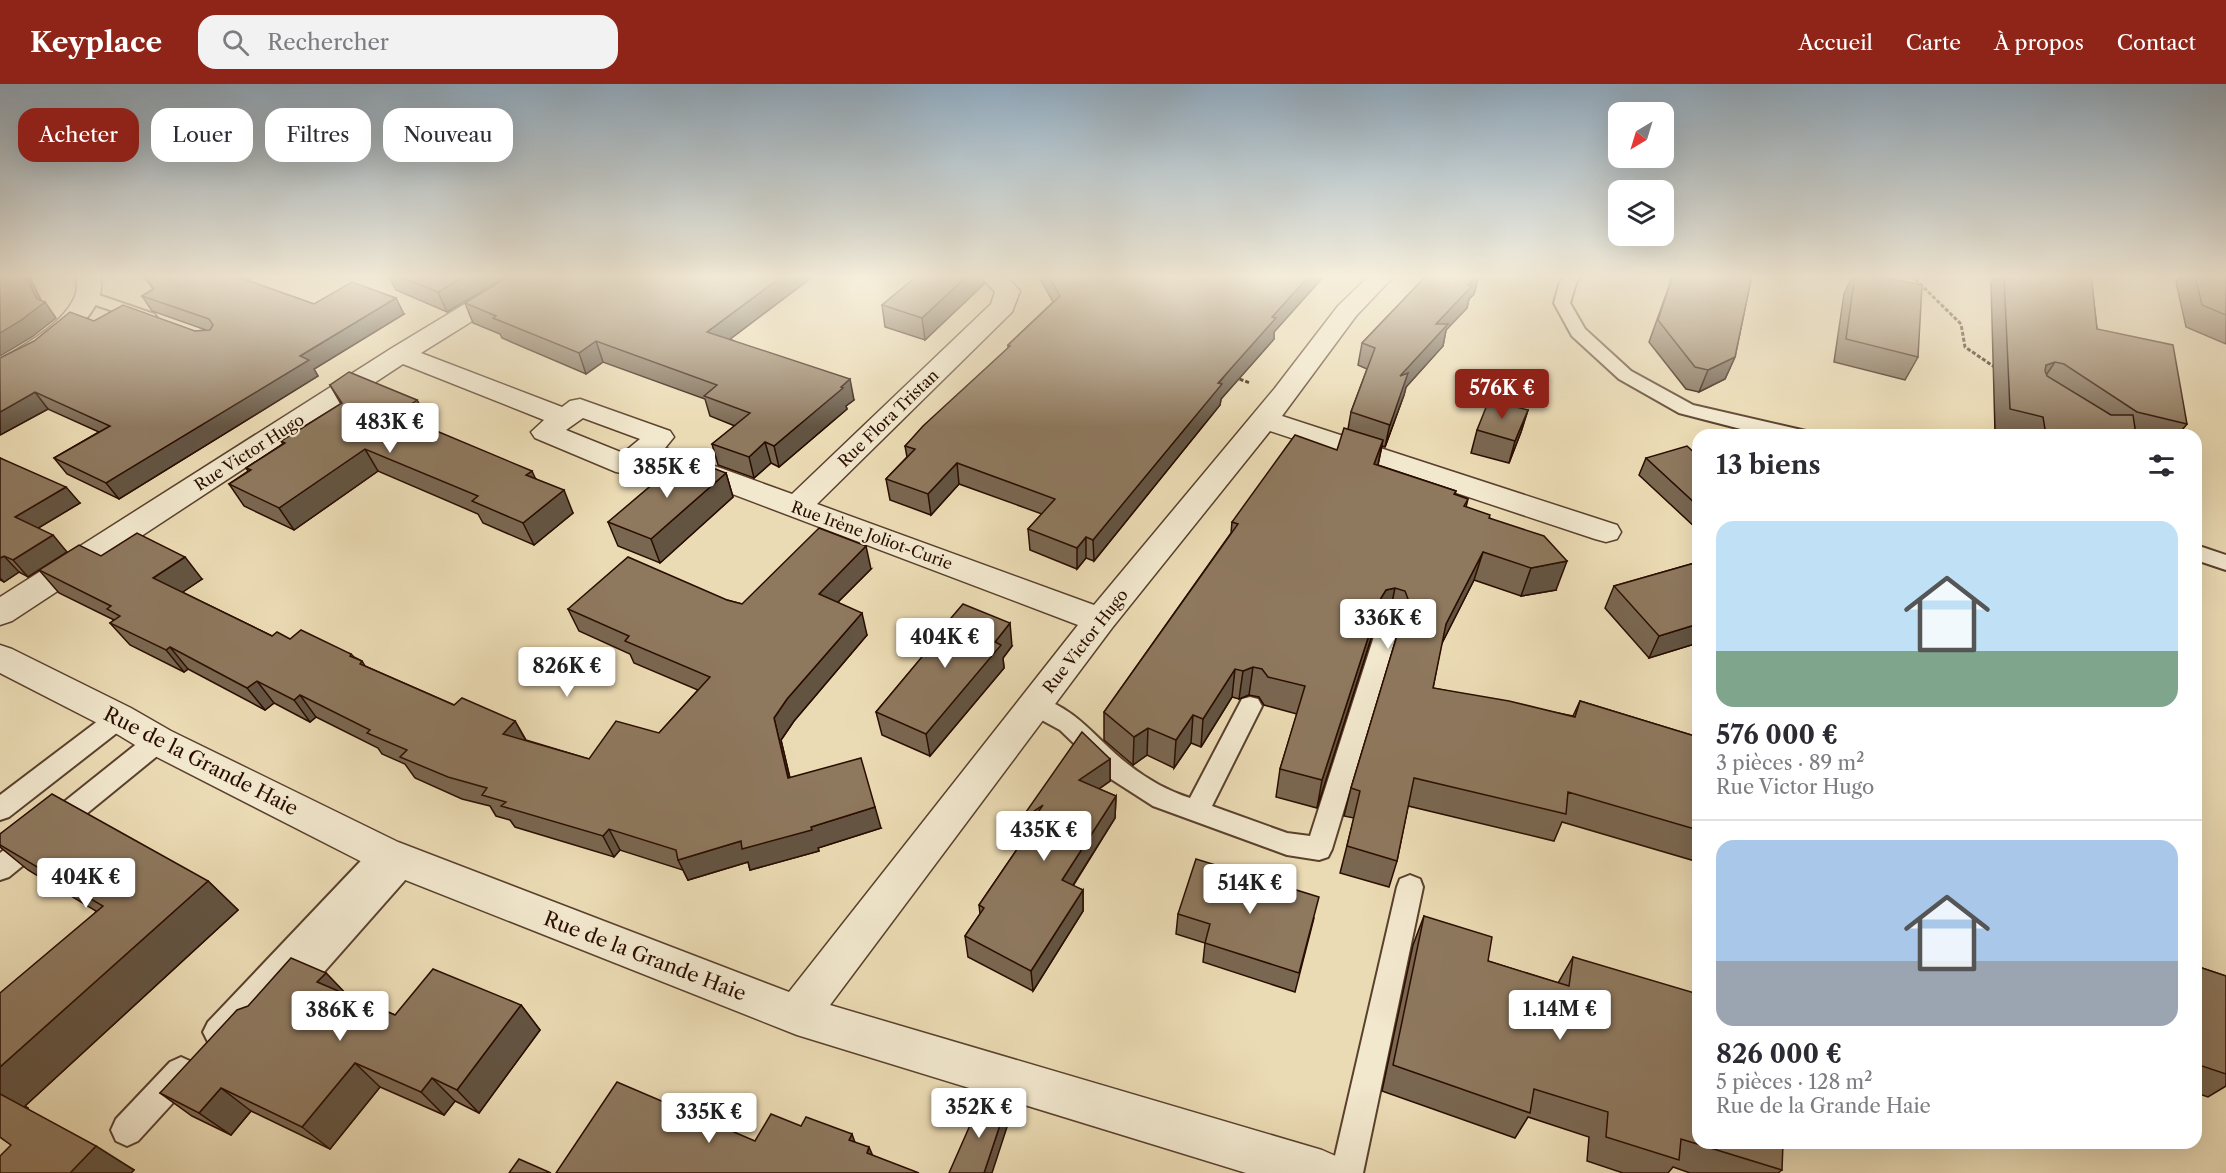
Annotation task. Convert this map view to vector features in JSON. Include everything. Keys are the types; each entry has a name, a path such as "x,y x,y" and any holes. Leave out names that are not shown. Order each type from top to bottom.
{"street":[{"path":"0,370 28,356 65,326"},
{"name":"Rue Victor Hugo","path":"0,613 446,326"},
{"name":"Rue Flora Tristan","path":"796,507 984,326"},
{"name":"Rue Victor Hugo","path":"797,1015 1100,620 1285,394 1336,326"},
{"path":"401,354 565,418"},
{"path":"580,407 660,437 644,450 626,465 545,432 580,407"},
{"path":"1263,419 1606,532"},
{"name":"Rue Irène Joliot-Curie","path":"644,450 1100,620"},
{"name":"Rue de la Grande Haie","path":"0,658 119,718 158,741 394,858 797,1015 1322,1173"}],"lane":[{"path":"1575,326 1578,332 1625,375 1686,409 1764,429"},
{"path":"2202,554 2226,563"},
{"path":"1035,705 1069,723 1120,772 1162,799 1287,844 1319,849 1388,627"},
{"path":"1196,812 1250,706"},
{"path":"0,809 119,718"},
{"path":"0,868 158,741"},
{"path":"264,1019 394,858"},
{"path":"127,1130 394,858"},
{"path":"1347,1173 1410,887"}],"path":[{"path":"1961,326 1965,347 2004,372"},
{"path":"1230,376 1285,394"}],"building":[{"path":"0,326 12,326 0,333"},
{"path":"53,326 181,326 195,331 210,330 213,326 350,326 300,356 309,360 106,483 54,458 110,426 35,392 0,412 0,358 34,341"},
{"path":"512,326 715,326 707,332 850,379 841,387 843,388 774,446 765,442 749,457 712,444 750,413 704,396 717,385 596,341 579,353"},
{"path":"1028,326 1269,326 1218,383 1222,384 1093,540 1086,537 1077,548 1028,529 1055,499 957,463 928,494 886,479 915,449 905,446 923,426 1010,346 1008,345"},
{"path":"1378,326 1446,326 1400,376 1408,373 1390,425 1351,412 1375,348 1362,343"},
{"path":"1663,326 1741,326 1735,357 1708,370 1695,367"},
{"path":"1848,326 1920,326 1918,357 1846,339"},
{"path":"2006,326 2097,326 2097,329 2173,345 2187,424 2137,412 2064,364 2055,362 2046,365 2047,376 2111,415 2133,415 2135,429 2045,429 2043,417 2010,409"},
{"path":"349,372 417,400 396,414 532,471 526,475 564,490 523,523 472,501 478,496 365,449 279,508 229,484 251,470 246,468 285,443 281,441 342,403 330,385"},
{"path":"1489,400 1528,410 1515,441 1477,430"},
{"path":"1344,428 1383,440 1374,464 1456,491 1454,494 1468,499 1464,506 1490,515 1489,518 1544,536 1567,561 1531,568 1483,552 1446,624 1433,688 1509,701 1575,717 1580,701 1692,735 1692,828 1568,792 1566,814 1414,778 1397,861 1347,846 1360,791 1351,788 1408,599 1405,591 1395,588 1386,590 1381,598 1322,780 1280,769 1305,686 1268,677 1262,669 1253,667 1243,671 1235,669 1203,719 1193,715 1176,740 1148,728 1134,737 1104,712 1238,524 1232,522 1295,435 1337,450"},
{"path":"1687,446 1692,451 1692,500 1646,458"},
{"path":"0,458 66,487 15,517 53,535 13,560 4,556 0,558"},
{"path":"689,459 726,473 651,539 608,522 667,472 671,474"},
{"path":"819,528 866,546 819,594 862,613 787,699 774,718 788,778 861,758 875,807 811,827 812,830 742,849 741,841 678,860 676,850 609,829 603,836 501,806 506,802 482,795 487,788 448,777 400,757 407,750 367,733 370,730 300,695 294,700 257,681 247,688 170,647 166,650 110,623 120,616 107,609 111,606 39,570 79,545 101,556 137,533 185,557 153,578 272,636 277,632 290,639 301,630 351,654 350,656 362,661 360,664 454,705 462,698 515,721 503,734 589,759 616,721 659,733 710,677 625,641 629,636 568,609 628,557 727,600 742,604"},
{"path":"1692,564 1692,626 1659,636 1614,586"},
{"path":"963,604 1010,623 995,642 1001,645 926,734 876,712 926,652 923,651"},
{"path":"1082,732 1110,759 1079,780 1116,796 1062,880 1083,890 1031,971 965,936 984,908 979,905 1024,839 1021,837 1043,805 1028,815 1026,812"},
{"path":"52,794 208,881 0,1067 0,993 103,906 0,845 0,834"},
{"path":"1196,859 1319,897 1299,973 1205,943 1210,924 1178,914"},
{"path":"1424,916 1492,937 1488,961 1569,986 1573,957 1692,992 1692,1142 1681,1139 1679,1160 1606,1137 1608,1112 1534,1089 1530,1113 1393,1065"},
{"path":"291,958 326,973 317,982 395,1015 433,969 521,1005 457,1090 432,1078 421,1092 355,1063 302,1127 221,1088 199,1113 160,1093 237,1010 248,1006"},
{"path":"2202,968 2226,976 2226,1074 2202,1066"},
{"path":"617,1082 755,1141 771,1114 801,1126 806,1117 852,1134 849,1140 869,1147 867,1153 919,1173 556,1173"},
{"path":"0,1094 96,1146 70,1173 0,1173 0,1156 11,1145 0,1137"},
{"path":"982,1098 1006,1107 984,1173 949,1173"},
{"path":"1714,1149 1783,1149 1782,1170"},
{"path":"519,1159 551,1173 509,1173"}]}
